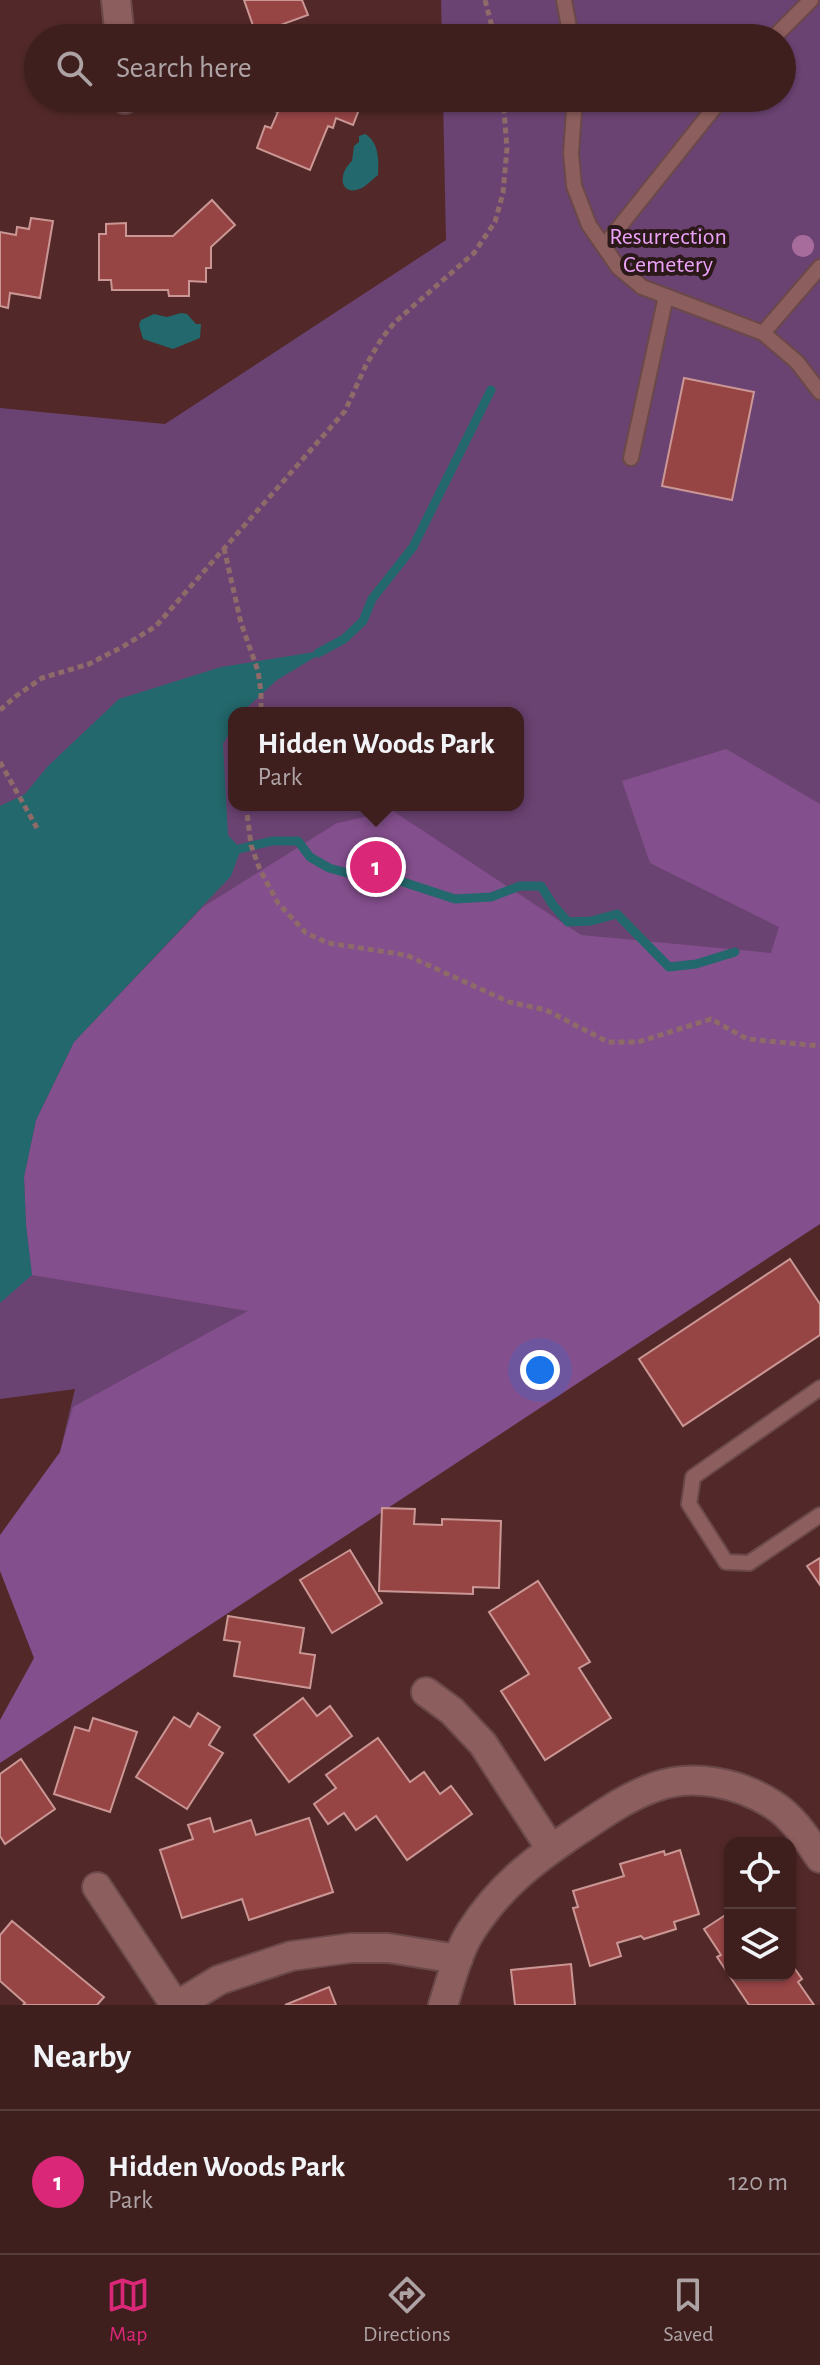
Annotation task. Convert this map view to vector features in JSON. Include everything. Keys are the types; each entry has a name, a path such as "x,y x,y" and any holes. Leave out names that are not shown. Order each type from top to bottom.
{"street":[{"path":"116,0 119,24"},
{"path":"426,1692 452,1711 483,1744 551,1849"},
{"path":"443,2005 469,1933 496,1896 518,1873 627,1799 658,1785 698,1780 737,1786 773,1804 802,1832 820,1858"},
{"path":"97,1887 177,2005 219,1980 291,1956 351,1948 388,1948 458,1959"}],"lane":[{"path":"564,0 568,24"},
{"path":"787,24 811,0"},
{"path":"574,112 571,153 574,186 589,225 618,267 642,287 763,333 797,362 820,392"},
{"path":"604,246 711,112"},
{"path":"763,333 820,267"},
{"path":"631,458 666,296"},
{"path":"820,1388 693,1477 689,1504 726,1562 749,1563 820,1515"}],"path":[{"path":"485,0 491,24"},
{"path":"0,710 42,678 89,664 156,626 345,411 366,365 388,330 474,253 495,222 503,193 507,148 504,112"},
{"path":"224,547 241,623 252,649 261,707"},
{"path":"0,762 37,828"},
{"path":"246,811 251,845 278,903 306,933 328,943 406,955 509,1002 546,1010 608,1042 638,1042 711,1019 747,1039 820,1046"}],"green space":[{"name":"Resurrection Cemetery","path":"441,0 820,0 820,1203 60,1452 75,1389 0,1399 0,408 165,424 446,240 443,112 796,112 796,24 442,24"}],"shaded area":[{"path":"726,749 820,804 820,1224 0,1763 0,1720 34,1658 0,1571 0,1535 60,1452 73,1407 248,1311 32,1275 24,1177 36,1120 74,1042 203,907 337,823 393,811 581,935 771,953 779,927 650,863 622,781"}],"water":[{"path":"365,134 376,147 378,175 362,188 349,190 343,183 344,172 352,161 359,136"},
{"path":"154,314 167,317 187,314 196,324 201,324 200,338 173,349 143,339 139,325 141,320"},
{"path":"327,650 277,680 248,707 228,707 228,735 223,744 228,835 241,849 231,876 74,1042 36,1120 24,1177 32,1275 0,1303 0,806 25,794 48,766 119,699 221,667"}],"building":[{"path":"244,0 302,0 308,15 283,24 252,24"},
{"path":"278,112 358,112 353,125 336,118 333,128 328,126 310,170 257,148 265,126 271,128"},
{"path":"212,200 235,225 211,247 211,268 206,268 206,282 189,281 189,296 169,296 168,290 112,290 111,280 99,280 99,234 106,234 106,224 126,223 126,236 173,236"},
{"path":"31,218 53,221 40,298 10,293 8,308 0,306 0,232 16,235 17,227 29,229"},
{"path":"684,378 754,392 732,500 662,486"},
{"path":"790,1259 820,1304 820,1335 683,1426 639,1359"},
{"path":"382,1508 415,1509 414,1524 442,1525 442,1519 501,1521 499,1588 473,1587 473,1594 379,1591"},
{"path":"350,1550 382,1603 332,1633 300,1580"},
{"path":"820,1558 820,1585 807,1566"},
{"path":"538,1581 590,1662 579,1668 611,1718 545,1760 501,1691 529,1674 489,1612"},
{"path":"228,1616 304,1628 300,1653 315,1655 310,1688 234,1676 240,1642 224,1640"},
{"path":"303,1698 317,1716 330,1706 352,1736 289,1782 254,1735"},
{"path":"198,1713 220,1727 209,1745 223,1753 187,1809 136,1777 174,1717 190,1727"},
{"path":"93,1718 137,1732 110,1812 54,1794 75,1727 89,1731"},
{"path":"378,1738 410,1782 424,1772 440,1794 451,1786 472,1814 407,1860 376,1816 356,1830 344,1813 328,1824 314,1804 336,1788 326,1775"},
{"path":"21,1759 55,1809 5,1844 0,1836 0,1774"},
{"path":"210,1818 214,1832 251,1820 256,1835 309,1818 333,1892 249,1920 242,1899 182,1918 160,1850 193,1839 188,1825"},
{"path":"680,1850 699,1914 674,1922 676,1929 617,1943 621,1956 590,1966 573,1908 578,1907 573,1891 624,1876 620,1864 664,1851 665,1855"},
{"path":"724,1916 724,1968 717,1957 721,1955 704,1929"},
{"path":"12,1921 104,1997 97,2005 23,2005 25,2003 0,1981 0,1935"},
{"path":"571,1964 575,2005 515,2005 511,1970"},
{"path":"796,1970 802,1979 798,1982 814,2005 749,2005 733,1981 796,1981"},
{"path":"329,1987 336,2005 285,2005"}],"waterway":[{"path":"318,653 344,639 363,621 372,599 413,547 491,390"},
{"path":"231,851 272,841 298,841 310,857 329,868 351,874 382,871 403,882 455,899 491,897 520,886 541,886 568,922 591,921 617,914 669,967 696,964 735,952"}],"place":[{"name":"Hidden Woods Park","path":"376,867"}]}
